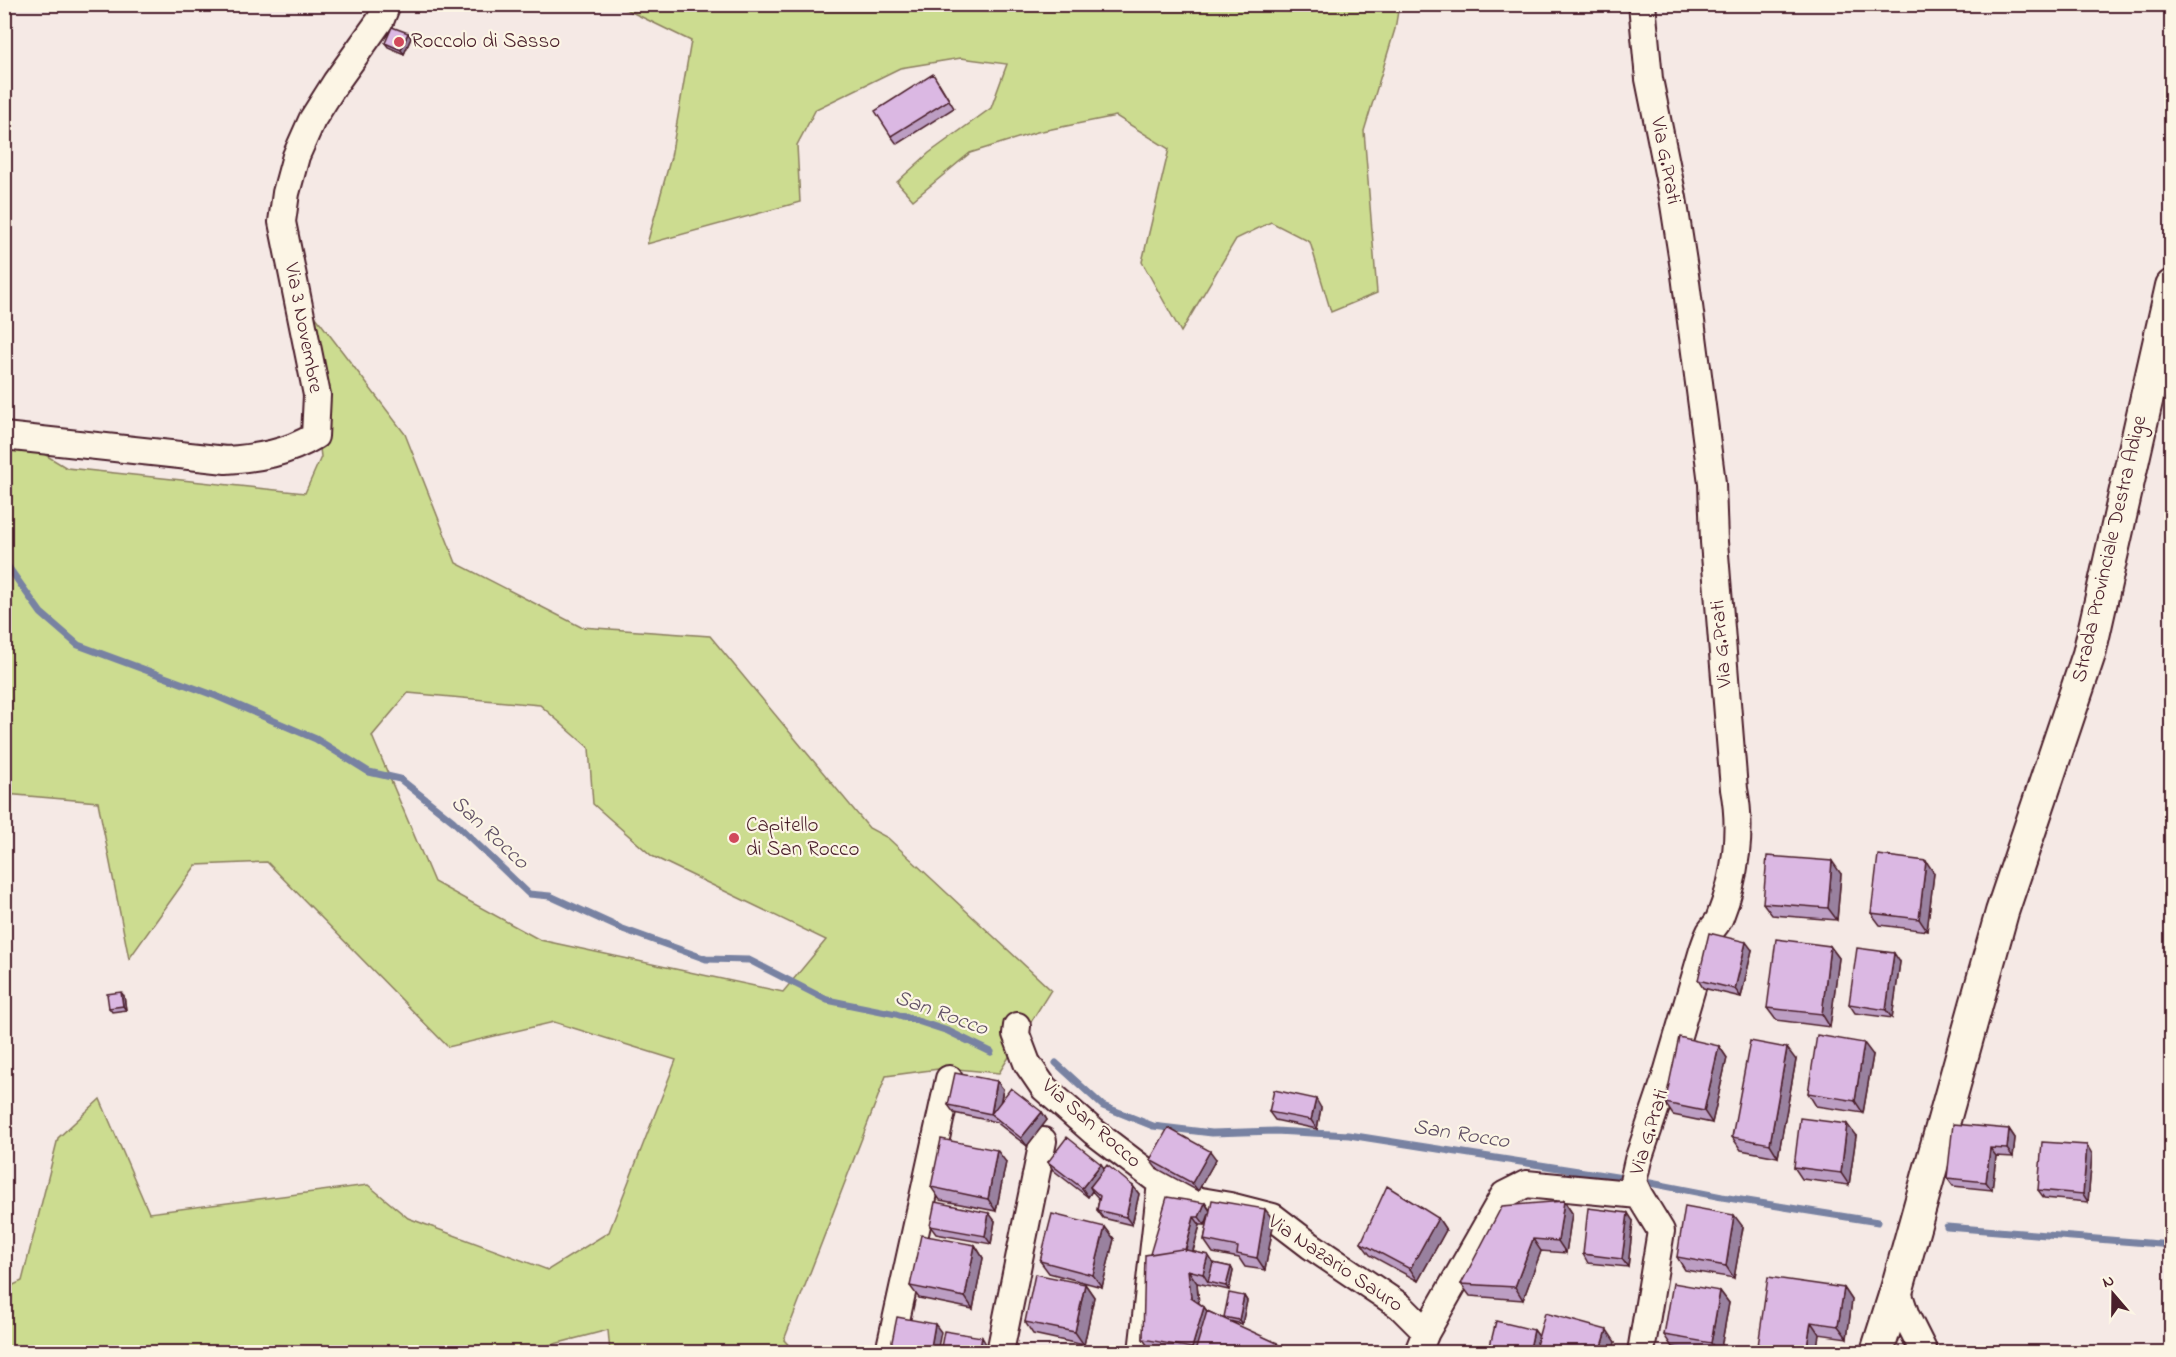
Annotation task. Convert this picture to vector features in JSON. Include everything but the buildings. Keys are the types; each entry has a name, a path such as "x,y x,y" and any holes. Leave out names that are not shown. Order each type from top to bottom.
{"main road":[{"name":"Strada Provinciale Destra Adige","path":"1877,1353 2002,912 2089,654 2172,286"}],"street":[{"name":"Via 3 Novembre","path":"4,436 226,460 259,458 297,447 315,436 317,395 282,222 286,193 296,156 312,120 381,19 387,4"},
{"name":"Via G.Prati","path":"1637,1179 1702,950 1719,919 1725,902 1738,837 1717,587 1712,483 1673,198 1649,79 1642,4"},
{"name":"Via San Rocco","path":"1017,1026 1016,1034 1027,1063 1044,1088 1094,1132 1161,1183"},
{"path":"889,1353 950,1079"},
{"path":"1000,1353 1043,1141"},
{"path":"1422,1342 1504,1195 1526,1184 1637,1179 1661,1231 1641,1353"},
{"path":"1142,1353 1161,1183"},
{"name":"Via Nazario Sauro","path":"1161,1183 1195,1200 1273,1217 1311,1246 1400,1306 1422,1342"},
{"path":"1897,1289 1906,1316 1924,1353"}],"green space":[{"path":"617,5 1399,5 1395,29 1364,131 1377,293 1331,312 1310,242 1271,222 1236,239 1181,332 1142,262 1169,149 1116,116 1037,132 970,153 913,200 897,182 929,153 991,108 1007,64 961,58 900,68 816,109 797,145 800,202 647,244 671,157 691,41"},
{"path":"303,300 405,434 456,563 581,627 710,636 869,828 888,838 1051,990 999,1073 946,1068 886,1076 784,1340 795,1352 610,1352 608,1330 524,1352 30,1352 5,1346 5,1289 22,1281 58,1138 100,1099 149,1213 368,1185 408,1218 548,1270 609,1232 676,1060 554,1022 448,1047 267,862 196,865 129,959 98,802 5,794 4,430 67,468 305,493 321,457","holes":["408,693 540,705 589,748 593,804 652,856 826,940 783,992 540,940 434,882 372,736"]}],"waterway":[{"name":"San Rocco","path":"4,561 41,613 78,645 216,696 316,739 369,772 400,779 453,821 529,894 550,896 620,928 706,959 749,960 827,1000 896,1014 948,1031 991,1052"},
{"name":"San Rocco","path":"1056,1063 1103,1106 1153,1126 1212,1133 1275,1131 1349,1135 1629,1179"},
{"name":"San Rocco","path":"1640,1181 1722,1197 1878,1222"},
{"path":"1947,1227 2172,1245"}],"place":[{"name":"Roccolo di Sasso","path":"399,42"},
{"name":"Capitello di San Rocco","path":"734,838"}]}
